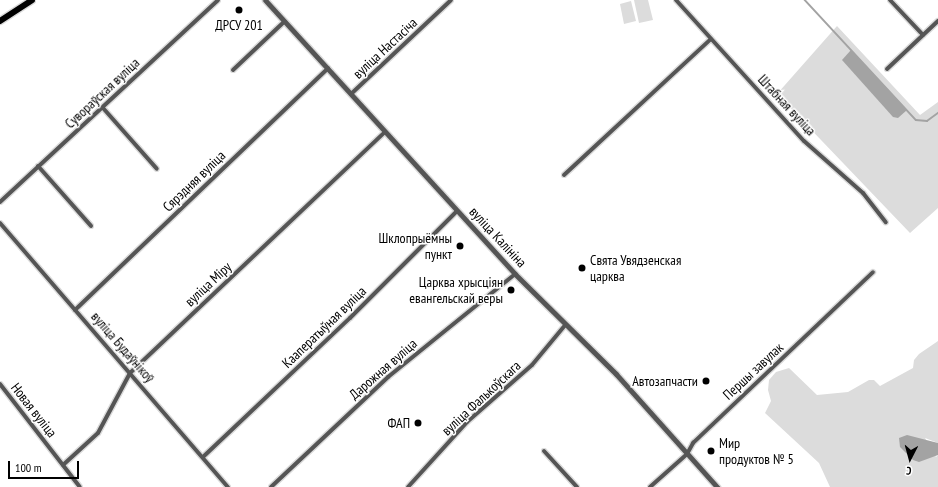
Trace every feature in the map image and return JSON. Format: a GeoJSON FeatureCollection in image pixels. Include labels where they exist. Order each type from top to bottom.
{"type":"FeatureCollection","features":[{"type":"Feature","properties":{"kind":"main road"},"geometry":{"type":"LineString","coordinates":[[0,22],[32,0]]}},
{"type":"Feature","properties":{"kind":"street","name":"Сувораўская вуліца"},"geometry":{"type":"LineString","coordinates":[[0,202],[218,0]]}},
{"type":"Feature","properties":{"kind":"street","name":"вуліца Калініна"},"geometry":{"type":"LineString","coordinates":[[265,0],[515,274],[616,374],[717,487]]}},
{"type":"Feature","properties":{"kind":"street","name":"вуліца Настасіча"},"geometry":{"type":"LineString","coordinates":[[351,94],[451,0]]}},
{"type":"Feature","properties":{"kind":"street","name":"Штабная вуліца"},"geometry":{"type":"LineString","coordinates":[[676,0],[710,39],[804,140],[863,193],[886,222]]}},
{"type":"Feature","properties":{"kind":"street"},"geometry":{"type":"LineString","coordinates":[[890,0],[923,35]]}},
{"type":"Feature","properties":{"kind":"street"},"geometry":{"type":"LineString","coordinates":[[233,70],[285,21]]}},
{"type":"Feature","properties":{"kind":"street"},"geometry":{"type":"LineString","coordinates":[[887,69],[938,21]]}},
{"type":"Feature","properties":{"kind":"street"},"geometry":{"type":"LineString","coordinates":[[564,175],[710,39]]}},
{"type":"Feature","properties":{"kind":"street","name":"Сярэдняя вуліца"},"geometry":{"type":"LineString","coordinates":[[75,310],[328,68]]}},
{"type":"Feature","properties":{"kind":"street"},"geometry":{"type":"LineString","coordinates":[[103,108],[157,169]]}},
{"type":"Feature","properties":{"kind":"street","name":"вуліца Міру"},"geometry":{"type":"LineString","coordinates":[[63,465],[98,433],[130,373],[385,132]]}},
{"type":"Feature","properties":{"kind":"street"},"geometry":{"type":"LineString","coordinates":[[38,166],[91,226]]}},
{"type":"Feature","properties":{"kind":"street","name":"Кааператыўная вуліца"},"geometry":{"type":"LineString","coordinates":[[204,456],[350,318],[457,211]]}},
{"type":"Feature","properties":{"kind":"street","name":"вуліца Будаўнікоў"},"geometry":{"type":"LineString","coordinates":[[0,223],[204,456],[228,487]]}},
{"type":"Feature","properties":{"kind":"street","name":"Першы завулак"},"geometry":{"type":"LineString","coordinates":[[650,487],[687,454],[693,443],[873,272]]}},
{"type":"Feature","properties":{"kind":"street","name":"Дарожная вуліца"},"geometry":{"type":"LineString","coordinates":[[271,487],[388,377],[515,274]]}},
{"type":"Feature","properties":{"kind":"street","name":"вуліца Фалькоўскага"},"geometry":{"type":"LineString","coordinates":[[408,487],[467,422],[532,366],[566,324]]}},
{"type":"Feature","properties":{"kind":"street","name":"Новая вуліца"},"geometry":{"type":"LineString","coordinates":[[0,384],[80,487]]}},
{"type":"Feature","properties":{"kind":"street"},"geometry":{"type":"LineString","coordinates":[[544,451],[577,487]]}},
{"type":"Feature","properties":{"kind":"shaded area"},"geometry":{"type":"Polygon","coordinates":[[[634,0],[648,0],[653,20],[639,23],[634,0]]]}},
{"type":"Feature","properties":{"kind":"shaded area"},"geometry":{"type":"Polygon","coordinates":[[[631,1],[636,21],[624,24],[620,4],[631,1]]]}},
{"type":"Feature","properties":{"kind":"shaded area"},"geometry":{"type":"Polygon","coordinates":[[[837,26],[920,115],[938,102],[938,208],[910,233],[777,94],[837,26]]]}},
{"type":"Feature","properties":{"kind":"shaded area"},"geometry":{"type":"Polygon","coordinates":[[[851,50],[907,110],[898,118],[893,117],[842,60],[851,50]]]}},
{"type":"Feature","properties":{"kind":"shaded area"},"geometry":{"type":"Polygon","coordinates":[[[938,341],[938,443],[925,438],[936,457],[938,455],[938,487],[830,487],[819,463],[765,413],[771,401],[768,390],[769,380],[776,372],[789,368],[817,395],[848,392],[869,380],[874,380],[880,386],[913,368],[914,360],[919,354],[938,341]]]}},
{"type":"Feature","properties":{"kind":"shaded area"},"geometry":{"type":"Polygon","coordinates":[[[907,435],[938,443],[938,455],[919,462],[913,460],[900,447],[899,438],[907,435]]]}},
{"type":"Feature","properties":{"kind":"waterway"},"geometry":{"type":"LineString","coordinates":[[805,0],[916,120],[927,121],[938,113]]}},
{"type":"Feature","properties":{"kind":"place","name":"ДРСУ 201"},"geometry":{"type":"Point","coordinates":[239,10]}},
{"type":"Feature","properties":{"kind":"place","name":"Шклопрыёмны пункт"},"geometry":{"type":"Point","coordinates":[460,246]}},
{"type":"Feature","properties":{"kind":"place","name":"Свята Увядзенская царква"},"geometry":{"type":"Point","coordinates":[582,268]}},
{"type":"Feature","properties":{"kind":"place","name":"Царква хрысціян евангельскай веры"},"geometry":{"type":"Point","coordinates":[511,290]}},
{"type":"Feature","properties":{"kind":"place","name":"Автозапчасти"},"geometry":{"type":"Point","coordinates":[706,381]}},
{"type":"Feature","properties":{"kind":"place","name":"ФАП"},"geometry":{"type":"Point","coordinates":[418,423]}},
{"type":"Feature","properties":{"kind":"place","name":"Мир продуктов № 5"},"geometry":{"type":"Point","coordinates":[711,451]}}]}
